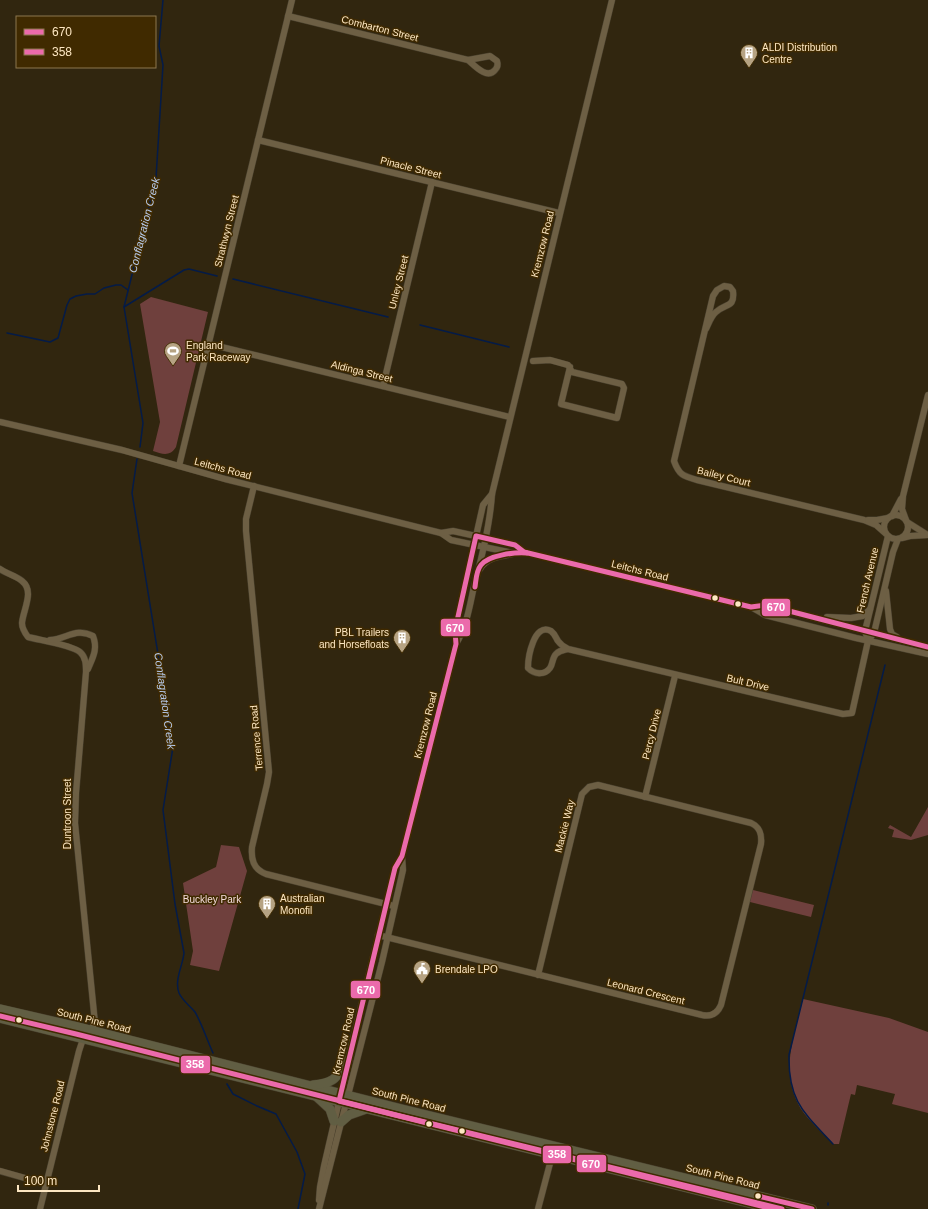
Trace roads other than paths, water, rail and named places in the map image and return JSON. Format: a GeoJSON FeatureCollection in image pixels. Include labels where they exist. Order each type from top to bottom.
{"type":"FeatureCollection","features":[{"type":"Feature","properties":{"kind":"highway","name":"South Pine Road"},"geometry":{"type":"LineString","coordinates":[[0,1009],[90,1030],[310,1086],[343,1098],[367,1109],[553,1150],[773,1209]]}},
{"type":"Feature","properties":{"kind":"highway","name":"South Pine Road"},"geometry":{"type":"LineString","coordinates":[[0,1018],[317,1096],[343,1098],[792,1207],[812,1209]]}},
{"type":"Feature","properties":{"kind":"highway"},"geometry":{"type":"LineString","coordinates":[[310,1086],[322,1084],[336,1078],[348,1060]]}},
{"type":"Feature","properties":{"kind":"highway"},"geometry":{"type":"LineString","coordinates":[[317,1096],[330,1109],[337,1122],[349,1115],[367,1109]]}},
{"type":"Feature","properties":{"kind":"street","name":"Strathwyn Street"},"geometry":{"type":"LineString","coordinates":[[179,466],[292,0]]}},
{"type":"Feature","properties":{"kind":"street","name":"Kremzow Road"},"geometry":{"type":"LineString","coordinates":[[318,1209],[343,1098],[382,962],[386,937],[402,870],[402,856],[456,644],[463,632],[479,570],[491,508],[492,494],[559,213],[612,0]]}},
{"type":"Feature","properties":{"kind":"street","name":"Combarton Street"},"geometry":{"type":"LineString","coordinates":[[288,16],[468,60]]}},
{"type":"Feature","properties":{"kind":"street","name":"Pinacle Street"},"geometry":{"type":"LineString","coordinates":[[258,140],[559,213]]}},
{"type":"Feature","properties":{"kind":"street","name":"Unley Street"},"geometry":{"type":"LineString","coordinates":[[383,386],[432,182]]}},
{"type":"Feature","properties":{"kind":"street","name":"Bailey Court"},"geometry":{"type":"LineString","coordinates":[[706,328],[711,317],[717,311],[731,304],[734,299],[734,291],[730,287],[724,286],[717,290],[713,296],[674,461],[677,470],[686,477],[697,480],[864,520],[876,525],[886,535]]}},
{"type":"Feature","properties":{"kind":"street","name":"Aldinga Street"},"geometry":{"type":"LineString","coordinates":[[209,344],[510,417]]}},
{"type":"Feature","properties":{"kind":"street"},"geometry":{"type":"LineString","coordinates":[[533,361],[550,360],[568,364],[570,367],[572,372],[622,384],[624,388],[617,418],[560,404],[570,367]]}},
{"type":"Feature","properties":{"kind":"street"},"geometry":{"type":"LineString","coordinates":[[900,538],[907,532],[906,521],[902,509],[903,496],[928,395]]}},
{"type":"Feature","properties":{"kind":"street","name":"Leitchs Road"},"geometry":{"type":"LineString","coordinates":[[0,422],[122,450],[254,486],[441,533],[451,540],[514,553],[524,552],[751,607],[765,615],[868,641],[928,654]]}},
{"type":"Feature","properties":{"kind":"street","name":"Terrence Road"},"geometry":{"type":"LineString","coordinates":[[254,486],[246,519],[246,531],[269,772],[252,847],[252,859],[257,869],[266,874],[394,906]]}},
{"type":"Feature","properties":{"kind":"street","name":"Kremzow Road"},"geometry":{"type":"LineString","coordinates":[[456,644],[455,630],[483,505],[492,494]]}},
{"type":"Feature","properties":{"kind":"street"},"geometry":{"type":"LineString","coordinates":[[903,496],[890,517],[886,520],[884,527],[886,535],[891,538],[928,535]]}},
{"type":"Feature","properties":{"kind":"street"},"geometry":{"type":"LineString","coordinates":[[890,517],[900,516],[928,535]]}},
{"type":"Feature","properties":{"kind":"street","name":"Bailey Court"},"geometry":{"type":"LineString","coordinates":[[864,520],[877,520],[890,517]]}},
{"type":"Feature","properties":{"kind":"street","name":"Leitchs Road"},"geometry":{"type":"LineString","coordinates":[[441,533],[453,531],[485,538],[515,546],[524,552]]}},
{"type":"Feature","properties":{"kind":"street","name":"French Avenue"},"geometry":{"type":"LineString","coordinates":[[868,641],[865,630],[886,535]]}},
{"type":"Feature","properties":{"kind":"street","name":"French Avenue"},"geometry":{"type":"LineString","coordinates":[[868,641],[874,633],[893,552],[900,538]]}},
{"type":"Feature","properties":{"kind":"street"},"geometry":{"type":"LineString","coordinates":[[479,570],[482,564],[492,559],[514,553]]}},
{"type":"Feature","properties":{"kind":"street","name":"Duntroon Street"},"geometry":{"type":"LineString","coordinates":[[0,569],[4,573],[22,581],[27,586],[28,592],[22,623],[23,630],[28,637],[72,648],[80,652],[86,660],[75,823],[95,1022],[90,1030]]}},
{"type":"Feature","properties":{"kind":"street"},"geometry":{"type":"LineString","coordinates":[[885,586],[890,629],[892,634],[899,639]]}},
{"type":"Feature","properties":{"kind":"street","name":"Leitchs Road"},"geometry":{"type":"LineString","coordinates":[[751,607],[766,605],[928,647]]}},
{"type":"Feature","properties":{"kind":"street"},"geometry":{"type":"LineString","coordinates":[[799,614],[835,618],[851,618],[863,616],[870,609]]}},
{"type":"Feature","properties":{"kind":"street"},"geometry":{"type":"LineString","coordinates":[[543,630],[550,631],[555,634],[562,645],[568,649],[561,650],[556,654],[551,667],[546,672],[539,674],[528,668],[528,661],[535,637],[543,630]]}},
{"type":"Feature","properties":{"kind":"street"},"geometry":{"type":"LineString","coordinates":[[44,641],[56,640],[77,632],[86,633],[93,636],[96,643],[96,652],[86,672]]}},
{"type":"Feature","properties":{"kind":"street"},"geometry":{"type":"LineString","coordinates":[[72,648],[70,638],[77,632]]}},
{"type":"Feature","properties":{"kind":"street","name":"Bult Drive"},"geometry":{"type":"LineString","coordinates":[[568,649],[675,676],[843,714],[852,713],[868,641]]}},
{"type":"Feature","properties":{"kind":"street","name":"Percy Drive"},"geometry":{"type":"LineString","coordinates":[[645,797],[675,676]]}},
{"type":"Feature","properties":{"kind":"street","name":"Mackie Way"},"geometry":{"type":"LineString","coordinates":[[538,975],[584,791],[589,787],[596,785],[751,823],[759,829]]}},
{"type":"Feature","properties":{"kind":"street","name":"Leonard Crescent"},"geometry":{"type":"LineString","coordinates":[[378,935],[709,1016],[720,1007],[723,997],[761,844],[759,829]]}},
{"type":"Feature","properties":{"kind":"street","name":"Kremzow Road"},"geometry":{"type":"LineString","coordinates":[[343,1098],[348,1060],[394,868],[402,856]]}},
{"type":"Feature","properties":{"kind":"street","name":"Johnstone Road"},"geometry":{"type":"LineString","coordinates":[[40,1209],[79,1051],[90,1030]]}},
{"type":"Feature","properties":{"kind":"street"},"geometry":{"type":"LineString","coordinates":[[538,1209],[553,1150]]}},
{"type":"Feature","properties":{"kind":"street"},"geometry":{"type":"LineString","coordinates":[[0,1171],[46,1184]]}},
{"type":"Feature","properties":{"kind":"waterway","name":"Conflagration Creek"},"geometry":{"type":"LineString","coordinates":[[140,447],[143,423],[124,307],[156,178],[163,65],[159,46],[163,0]]}},
{"type":"Feature","properties":{"kind":"waterway"},"geometry":{"type":"LineString","coordinates":[[124,307],[184,270],[189,269],[217,276]]}},
{"type":"Feature","properties":{"kind":"waterway"},"geometry":{"type":"LineString","coordinates":[[233,279],[388,317]]}},
{"type":"Feature","properties":{"kind":"waterway"},"geometry":{"type":"LineString","coordinates":[[7,333],[50,342],[58,338],[70,299],[76,296],[95,294],[104,288],[116,285],[121,285],[128,290]]}},
{"type":"Feature","properties":{"kind":"waterway"},"geometry":{"type":"LineString","coordinates":[[420,325],[509,347]]}},
{"type":"Feature","properties":{"kind":"waterway","name":"Conflagration Creek"},"geometry":{"type":"LineString","coordinates":[[137,459],[132,493],[173,747],[163,810],[175,904],[184,953],[178,978],[178,988],[182,998],[198,1017],[213,1053]]}},
{"type":"Feature","properties":{"kind":"waterway"},"geometry":{"type":"LineString","coordinates":[[833,1144],[806,1114],[795,1095],[791,1084],[789,1071],[789,1055],[885,665]]}},
{"type":"Feature","properties":{"kind":"waterway","name":"Conflagration Creek"},"geometry":{"type":"LineString","coordinates":[[227,1084],[233,1094],[276,1114],[297,1152],[305,1174],[298,1209]]}},
{"type":"Feature","properties":{"kind":"place","name":"ALDI Distribution Centre"},"geometry":{"type":"Point","coordinates":[749,68]}},
{"type":"Feature","properties":{"kind":"place","name":"England Park Raceway"},"geometry":{"type":"Point","coordinates":[173,366]}},
{"type":"Feature","properties":{"kind":"place","name":"PBL Trailers and Horsefloats"},"geometry":{"type":"Point","coordinates":[402,653]}},
{"type":"Feature","properties":{"kind":"place","name":"Australian Monofil"},"geometry":{"type":"Point","coordinates":[267,919]}},
{"type":"Feature","properties":{"kind":"place","name":"Brendale LPO"},"geometry":{"type":"Point","coordinates":[422,984]}},
{"type":"Feature","properties":{"kind":"park label","name":"Buckley Park"},"geometry":{"type":"Point","coordinates":[212,899]}}]}
